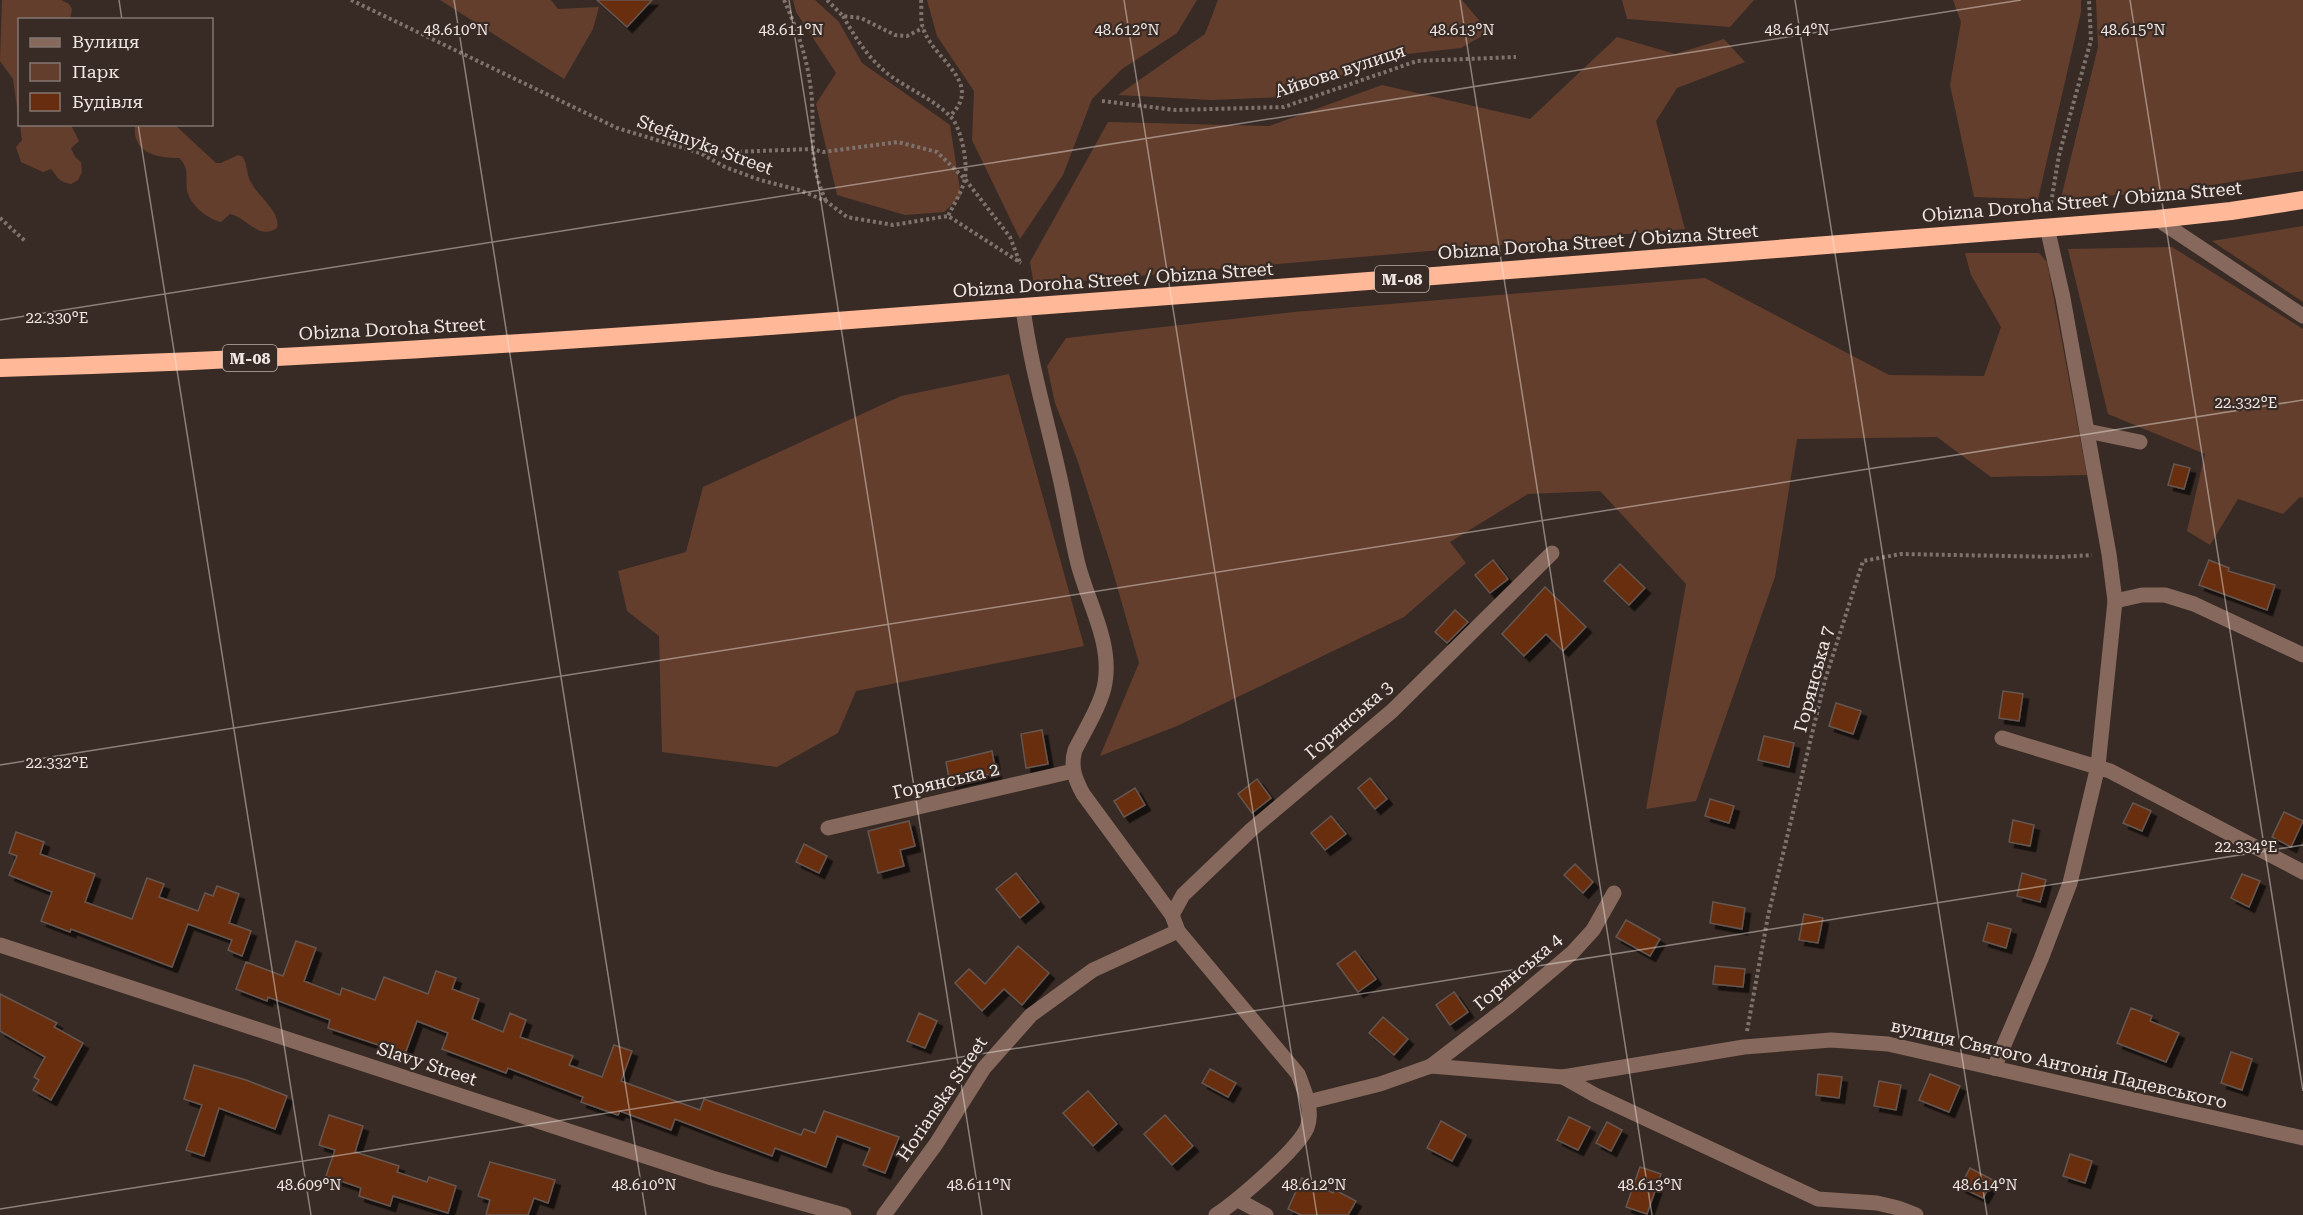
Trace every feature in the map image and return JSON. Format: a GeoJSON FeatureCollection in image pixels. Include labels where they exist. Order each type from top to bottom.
{"type":"FeatureCollection","features":[{"type":"Feature","properties":{"kind":"highway","name":"Obizna Doroha Street / Obizna Street"},"geometry":{"type":"LineString","coordinates":[[499,345],[1023,308],[2157,219],[2303,200]]}},
{"type":"Feature","properties":{"kind":"highway","name":"Obizna Doroha Street"},"geometry":{"type":"LineString","coordinates":[[0,368],[118,365],[499,345]]}},
{"type":"Feature","properties":{"kind":"street"},"geometry":{"type":"LineString","coordinates":[[2157,219],[2303,316]]}},
{"type":"Feature","properties":{"kind":"street"},"geometry":{"type":"LineString","coordinates":[[1994,1068],[2067,893],[2098,766],[2115,601],[2109,554],[2063,298],[2047,227]]}},
{"type":"Feature","properties":{"kind":"street"},"geometry":{"type":"LineString","coordinates":[[1023,308],[1029,354],[1057,465],[1078,565],[1102,638],[1105,660],[1105,682],[1102,696],[1075,750],[1072,760],[1073,771],[1083,794],[1172,915],[1178,931],[1298,1074],[1308,1102],[1307,1128],[1291,1149],[1238,1200],[1216,1215]]}},
{"type":"Feature","properties":{"kind":"street"},"geometry":{"type":"LineString","coordinates":[[2087,431],[2140,442]]}},
{"type":"Feature","properties":{"kind":"street","name":"Горянська 3"},"geometry":{"type":"LineString","coordinates":[[1172,915],[1183,896],[1251,830],[1392,711],[1552,553]]}},
{"type":"Feature","properties":{"kind":"street"},"geometry":{"type":"LineString","coordinates":[[2115,601],[2142,595],[2165,595],[2194,604],[2303,655]]}},
{"type":"Feature","properties":{"kind":"street"},"geometry":{"type":"LineString","coordinates":[[2002,738],[2098,766],[2303,872]]}},
{"type":"Feature","properties":{"kind":"street","name":"Горянська 2"},"geometry":{"type":"LineString","coordinates":[[828,828],[1073,771]]}},
{"type":"Feature","properties":{"kind":"street","name":"Горянська 4"},"geometry":{"type":"LineString","coordinates":[[1431,1066],[1509,1006],[1572,953],[1593,930],[1614,893]]}},
{"type":"Feature","properties":{"kind":"street","name":"Horianska Street"},"geometry":{"type":"LineString","coordinates":[[884,1215],[936,1144],[984,1068],[1031,1015],[1093,970],[1178,931]]}},
{"type":"Feature","properties":{"kind":"street","name":"Slavy Street"},"geometry":{"type":"LineString","coordinates":[[0,945],[701,1174],[844,1215]]}},
{"type":"Feature","properties":{"kind":"street","name":"вулиця Святого Антонія Падевського"},"geometry":{"type":"LineString","coordinates":[[1308,1102],[1380,1084],[1431,1066],[1563,1077],[1744,1047],[1831,1040],[1888,1044],[2303,1138]]}},
{"type":"Feature","properties":{"kind":"street"},"geometry":{"type":"LineString","coordinates":[[1563,1077],[1595,1095],[1818,1199],[1877,1203],[1916,1215]]}},
{"type":"Feature","properties":{"kind":"street"},"geometry":{"type":"LineString","coordinates":[[1238,1200],[1266,1215]]}},
{"type":"Feature","properties":{"kind":"path","name":"Stefanyka Street"},"geometry":{"type":"LineString","coordinates":[[351,0],[617,128],[700,153],[760,180],[799,190],[826,201],[847,218],[893,225],[948,216]]}},
{"type":"Feature","properties":{"kind":"path"},"geometry":{"type":"LineString","coordinates":[[784,0],[802,44],[811,85],[812,149],[817,182],[826,201]]}},
{"type":"Feature","properties":{"kind":"path"},"geometry":{"type":"LineString","coordinates":[[700,153],[812,149],[823,152],[898,142],[937,152],[965,179],[1010,237],[1021,263],[948,216],[965,179],[965,163],[958,128],[950,116],[927,98],[890,76],[860,46],[843,16],[827,0]]}},
{"type":"Feature","properties":{"kind":"path"},"geometry":{"type":"LineString","coordinates":[[921,0],[923,28],[936,50],[960,79],[963,90],[961,103],[950,116]]}},
{"type":"Feature","properties":{"kind":"path"},"geometry":{"type":"LineString","coordinates":[[2047,227],[2059,155],[2091,40],[2089,0]]}},
{"type":"Feature","properties":{"kind":"path"},"geometry":{"type":"LineString","coordinates":[[843,16],[861,18],[895,35],[907,36],[923,28]]}},
{"type":"Feature","properties":{"kind":"path","name":"Айвова вулиця"},"geometry":{"type":"LineString","coordinates":[[1102,101],[1175,110],[1284,107],[1417,61],[1516,57]]}},
{"type":"Feature","properties":{"kind":"path"},"geometry":{"type":"LineString","coordinates":[[0,218],[25,241]]}},
{"type":"Feature","properties":{"kind":"path","name":"Горянська 7"},"geometry":{"type":"LineString","coordinates":[[1744,1047],[1768,916],[1825,680],[1863,561],[1902,554],[2060,556],[2109,554]]}},
{"type":"Feature","properties":{"kind":"green space"},"geometry":{"type":"Polygon","coordinates":[[[2,0],[61,0],[69,4],[72,9],[70,18],[18,18],[18,114],[13,79],[0,61],[2,0]]]}},
{"type":"Feature","properties":{"kind":"green space"},"geometry":{"type":"Polygon","coordinates":[[[440,0],[551,0],[558,9],[599,7],[593,29],[564,79],[440,0]]]}},
{"type":"Feature","properties":{"kind":"green space"},"geometry":{"type":"Polygon","coordinates":[[[793,0],[815,0],[839,22],[862,63],[950,125],[961,196],[944,212],[905,215],[837,195],[816,104],[836,73],[796,12],[793,0]]]}},
{"type":"Feature","properties":{"kind":"green space"},"geometry":{"type":"Polygon","coordinates":[[[927,0],[1197,0],[1177,33],[1122,69],[1092,99],[1063,175],[1020,239],[972,140],[974,91],[937,36],[927,0]]]}},
{"type":"Feature","properties":{"kind":"green space"},"geometry":{"type":"Polygon","coordinates":[[[1218,0],[1462,0],[1489,32],[1461,48],[1398,55],[1284,97],[1212,100],[1118,95],[1205,34],[1218,0]]]}},
{"type":"Feature","properties":{"kind":"green space"},"geometry":{"type":"Polygon","coordinates":[[[1622,0],[1754,0],[1730,27],[1627,19],[1622,0]]]}},
{"type":"Feature","properties":{"kind":"green space"},"geometry":{"type":"Polygon","coordinates":[[[1953,0],[2081,0],[2081,12],[2038,199],[1974,197],[1950,85],[1961,22],[1953,0]]]}},
{"type":"Feature","properties":{"kind":"green space"},"geometry":{"type":"Polygon","coordinates":[[[2096,0],[2303,0],[2303,171],[2160,193],[2061,198],[2098,47],[2096,0]]]}},
{"type":"Feature","properties":{"kind":"green space"},"geometry":{"type":"Polygon","coordinates":[[[1617,37],[1675,54],[1724,39],[1745,62],[1677,88],[1656,121],[1685,229],[1034,285],[1030,262],[1108,122],[1269,126],[1382,85],[1530,119],[1617,37]]]}},
{"type":"Feature","properties":{"kind":"green space"},"geometry":{"type":"Polygon","coordinates":[[[20,126],[72,126],[79,141],[71,148],[75,157],[81,162],[82,172],[78,180],[71,184],[66,183],[59,179],[51,169],[43,172],[21,162],[16,147],[22,140],[20,126]]]}},
{"type":"Feature","properties":{"kind":"green space"},"geometry":{"type":"Polygon","coordinates":[[[135,126],[176,126],[216,163],[238,155],[243,157],[250,181],[276,216],[277,228],[264,232],[230,214],[221,222],[205,215],[195,206],[189,196],[186,169],[179,158],[162,157],[148,152],[142,148],[135,134],[135,126]]]}},
{"type":"Feature","properties":{"kind":"green space"},"geometry":{"type":"Polygon","coordinates":[[[2303,226],[2303,302],[2212,241],[2303,226]]]}},
{"type":"Feature","properties":{"kind":"green space"},"geometry":{"type":"Polygon","coordinates":[[[2172,247],[2303,329],[2303,498],[2300,497],[2283,514],[2238,499],[2210,545],[2187,531],[2205,454],[2108,414],[2068,249],[2172,247]]]}},
{"type":"Feature","properties":{"kind":"green space"},"geometry":{"type":"Polygon","coordinates":[[[1965,253],[2039,253],[2047,262],[2087,475],[1991,477],[1937,437],[1797,439],[1775,577],[1696,801],[1646,809],[1686,584],[1600,491],[1528,494],[1450,542],[1466,563],[1404,617],[1177,726],[1100,756],[1139,663],[1077,459],[1055,403],[1047,366],[1066,338],[1294,312],[1705,278],[1889,375],[1984,376],[2001,327],[1971,275],[1965,253]]]}},
{"type":"Feature","properties":{"kind":"green space"},"geometry":{"type":"Polygon","coordinates":[[[1009,374],[1084,646],[856,691],[838,733],[777,767],[662,752],[659,636],[627,611],[618,571],[686,552],[703,487],[901,396],[1009,374]]]}},
{"type":"Feature","properties":{"kind":"building"},"geometry":{"type":"Polygon","coordinates":[[[597,0],[652,0],[627,27],[597,0]]]}},
{"type":"Feature","properties":{"kind":"building"},"geometry":{"type":"Polygon","coordinates":[[[2174,464],[2190,468],[2184,489],[2168,485],[2174,464]]]}},
{"type":"Feature","properties":{"kind":"building"},"geometry":{"type":"Polygon","coordinates":[[[1493,560],[1508,579],[1490,593],[1475,575],[1493,560]]]}},
{"type":"Feature","properties":{"kind":"building"},"geometry":{"type":"Polygon","coordinates":[[[2209,560],[2229,568],[2228,571],[2275,585],[2267,610],[2199,585],[2209,560]]]}},
{"type":"Feature","properties":{"kind":"building"},"geometry":{"type":"Polygon","coordinates":[[[1620,564],[1645,588],[1629,605],[1604,581],[1620,564]]]}},
{"type":"Feature","properties":{"kind":"building"},"geometry":{"type":"Polygon","coordinates":[[[1545,587],[1586,627],[1563,651],[1546,634],[1524,656],[1502,634],[1545,587]]]}},
{"type":"Feature","properties":{"kind":"building"},"geometry":{"type":"Polygon","coordinates":[[[1455,610],[1468,622],[1447,643],[1435,632],[1455,610]]]}},
{"type":"Feature","properties":{"kind":"building"},"geometry":{"type":"Polygon","coordinates":[[[2003,691],[2023,694],[2019,721],[1999,718],[2003,691]]]}},
{"type":"Feature","properties":{"kind":"building"},"geometry":{"type":"Polygon","coordinates":[[[1836,703],[1861,711],[1853,734],[1829,726],[1836,703]]]}},
{"type":"Feature","properties":{"kind":"building"},"geometry":{"type":"Polygon","coordinates":[[[1042,730],[1048,764],[1026,768],[1021,734],[1042,730]]]}},
{"type":"Feature","properties":{"kind":"building"},"geometry":{"type":"Polygon","coordinates":[[[1764,736],[1794,743],[1789,767],[1758,760],[1764,736]]]}},
{"type":"Feature","properties":{"kind":"building"},"geometry":{"type":"Polygon","coordinates":[[[992,751],[996,773],[950,783],[946,762],[992,751]]]}},
{"type":"Feature","properties":{"kind":"building"},"geometry":{"type":"Polygon","coordinates":[[[1370,778],[1387,799],[1375,809],[1358,788],[1370,778]]]}},
{"type":"Feature","properties":{"kind":"building"},"geometry":{"type":"Polygon","coordinates":[[[1257,779],[1271,798],[1252,813],[1238,794],[1257,779]]]}},
{"type":"Feature","properties":{"kind":"building"},"geometry":{"type":"Polygon","coordinates":[[[1135,788],[1145,805],[1124,817],[1114,801],[1135,788]]]}},
{"type":"Feature","properties":{"kind":"building"},"geometry":{"type":"Polygon","coordinates":[[[1710,799],[1734,806],[1729,823],[1705,816],[1710,799]]]}},
{"type":"Feature","properties":{"kind":"building"},"geometry":{"type":"Polygon","coordinates":[[[2133,803],[2151,811],[2142,831],[2123,823],[2133,803]]]}},
{"type":"Feature","properties":{"kind":"building"},"geometry":{"type":"Polygon","coordinates":[[[2284,812],[2303,821],[2291,847],[2272,837],[2284,812]]]}},
{"type":"Feature","properties":{"kind":"building"},"geometry":{"type":"Polygon","coordinates":[[[1331,816],[1346,834],[1325,850],[1311,833],[1331,816]]]}},
{"type":"Feature","properties":{"kind":"building"},"geometry":{"type":"Polygon","coordinates":[[[2013,820],[2034,825],[2030,846],[2009,842],[2013,820]]]}},
{"type":"Feature","properties":{"kind":"building"},"geometry":{"type":"Polygon","coordinates":[[[909,821],[915,846],[900,850],[904,866],[878,873],[868,831],[909,821]]]}},
{"type":"Feature","properties":{"kind":"building"},"geometry":{"type":"Polygon","coordinates":[[[16,832],[44,842],[40,854],[95,874],[85,902],[132,919],[147,878],[164,884],[159,897],[198,911],[205,893],[213,896],[217,886],[239,894],[229,923],[251,931],[242,956],[228,950],[232,940],[188,924],[172,967],[71,929],[70,932],[41,921],[52,892],[9,875],[17,856],[9,853],[16,832]]]}},
{"type":"Feature","properties":{"kind":"building"},"geometry":{"type":"Polygon","coordinates":[[[804,844],[827,856],[819,873],[796,862],[804,844]]]}},
{"type":"Feature","properties":{"kind":"building"},"geometry":{"type":"Polygon","coordinates":[[[1575,864],[1593,882],[1583,893],[1564,875],[1575,864]]]}},
{"type":"Feature","properties":{"kind":"building"},"geometry":{"type":"Polygon","coordinates":[[[1016,873],[1039,902],[1020,918],[996,889],[1016,873]]]}},
{"type":"Feature","properties":{"kind":"building"},"geometry":{"type":"Polygon","coordinates":[[[2022,873],[2046,880],[2040,902],[2017,896],[2022,873]]]}},
{"type":"Feature","properties":{"kind":"building"},"geometry":{"type":"Polygon","coordinates":[[[2242,874],[2260,881],[2249,907],[2231,898],[2242,874]]]}},
{"type":"Feature","properties":{"kind":"building"},"geometry":{"type":"Polygon","coordinates":[[[1713,902],[1745,908],[1742,929],[1710,923],[1713,902]]]}},
{"type":"Feature","properties":{"kind":"building"},"geometry":{"type":"Polygon","coordinates":[[[1804,914],[1823,918],[1818,943],[1799,940],[1804,914]]]}},
{"type":"Feature","properties":{"kind":"building"},"geometry":{"type":"Polygon","coordinates":[[[1626,920],[1660,939],[1650,956],[1616,937],[1626,920]]]}},
{"type":"Feature","properties":{"kind":"building"},"geometry":{"type":"Polygon","coordinates":[[[1988,923],[2011,929],[2006,948],[1983,941],[1988,923]]]}},
{"type":"Feature","properties":{"kind":"building"},"geometry":{"type":"Polygon","coordinates":[[[296,941],[316,948],[304,981],[340,995],[342,988],[375,1000],[384,977],[428,994],[436,971],[456,978],[452,989],[479,999],[472,1019],[503,1032],[510,1013],[526,1020],[520,1037],[573,1056],[569,1065],[602,1077],[614,1045],[632,1051],[621,1081],[700,1110],[704,1099],[801,1135],[804,1129],[815,1133],[824,1111],[899,1137],[885,1173],[863,1165],[870,1148],[837,1136],[826,1167],[775,1148],[772,1156],[675,1119],[671,1130],[620,1111],[618,1115],[581,1102],[583,1097],[508,1068],[506,1073],[442,1049],[448,1033],[417,1021],[405,1054],[328,1028],[330,1020],[268,997],[267,1001],[236,989],[246,962],[283,976],[296,941]]]}},
{"type":"Feature","properties":{"kind":"building"},"geometry":{"type":"Polygon","coordinates":[[[1018,946],[1049,973],[1022,1005],[1004,989],[982,1011],[955,983],[969,969],[985,984],[1018,946]]]}},
{"type":"Feature","properties":{"kind":"building"},"geometry":{"type":"Polygon","coordinates":[[[1355,951],[1376,979],[1358,992],[1337,964],[1355,951]]]}},
{"type":"Feature","properties":{"kind":"building"},"geometry":{"type":"Polygon","coordinates":[[[1715,966],[1745,969],[1743,987],[1713,984],[1715,966]]]}},
{"type":"Feature","properties":{"kind":"building"},"geometry":{"type":"Polygon","coordinates":[[[1454,992],[1468,1012],[1450,1025],[1436,1005],[1454,992]]]}},
{"type":"Feature","properties":{"kind":"building"},"geometry":{"type":"Polygon","coordinates":[[[0,994],[57,1023],[54,1027],[83,1043],[51,1100],[33,1090],[39,1080],[34,1077],[45,1057],[0,1031],[0,994]]]}},
{"type":"Feature","properties":{"kind":"building"},"geometry":{"type":"Polygon","coordinates":[[[2131,1008],[2152,1016],[2150,1021],[2179,1033],[2166,1062],[2117,1043],[2131,1008]]]}},
{"type":"Feature","properties":{"kind":"building"},"geometry":{"type":"Polygon","coordinates":[[[919,1013],[937,1021],[925,1048],[907,1041],[919,1013]]]}},
{"type":"Feature","properties":{"kind":"building"},"geometry":{"type":"Polygon","coordinates":[[[1383,1017],[1408,1039],[1394,1055],[1369,1033],[1383,1017]]]}},
{"type":"Feature","properties":{"kind":"building"},"geometry":{"type":"Polygon","coordinates":[[[2231,1052],[2252,1059],[2242,1090],[2221,1083],[2231,1052]]]}},
{"type":"Feature","properties":{"kind":"building"},"geometry":{"type":"Polygon","coordinates":[[[194,1065],[246,1080],[287,1096],[275,1129],[219,1108],[204,1156],[186,1150],[202,1105],[184,1099],[194,1065]]]}},
{"type":"Feature","properties":{"kind":"building"},"geometry":{"type":"Polygon","coordinates":[[[1210,1069],[1236,1083],[1228,1097],[1202,1083],[1210,1069]]]}},
{"type":"Feature","properties":{"kind":"building"},"geometry":{"type":"Polygon","coordinates":[[[1818,1074],[1842,1077],[1839,1098],[1816,1095],[1818,1074]]]}},
{"type":"Feature","properties":{"kind":"building"},"geometry":{"type":"Polygon","coordinates":[[[1930,1074],[1960,1086],[1949,1112],[1919,1100],[1930,1074]]]}},
{"type":"Feature","properties":{"kind":"building"},"geometry":{"type":"Polygon","coordinates":[[[1879,1081],[1901,1085],[1896,1110],[1874,1106],[1879,1081]]]}},
{"type":"Feature","properties":{"kind":"building"},"geometry":{"type":"Polygon","coordinates":[[[1088,1091],[1117,1124],[1093,1146],[1063,1113],[1088,1091]]]}},
{"type":"Feature","properties":{"kind":"building"},"geometry":{"type":"Polygon","coordinates":[[[329,1115],[363,1126],[355,1152],[399,1166],[397,1172],[427,1182],[429,1177],[456,1186],[448,1213],[393,1196],[390,1206],[359,1196],[361,1188],[326,1176],[335,1150],[319,1145],[329,1115]]]}},
{"type":"Feature","properties":{"kind":"building"},"geometry":{"type":"Polygon","coordinates":[[[1165,1115],[1193,1146],[1172,1165],[1144,1134],[1165,1115]]]}},
{"type":"Feature","properties":{"kind":"building"},"geometry":{"type":"Polygon","coordinates":[[[1569,1117],[1590,1127],[1578,1150],[1557,1140],[1569,1117]]]}},
{"type":"Feature","properties":{"kind":"building"},"geometry":{"type":"Polygon","coordinates":[[[1441,1121],[1466,1135],[1452,1161],[1427,1148],[1441,1121]]]}},
{"type":"Feature","properties":{"kind":"building"},"geometry":{"type":"Polygon","coordinates":[[[1607,1122],[1622,1130],[1611,1151],[1596,1143],[1607,1122]]]}},
{"type":"Feature","properties":{"kind":"building"},"geometry":{"type":"Polygon","coordinates":[[[2070,1154],[2092,1161],[2085,1183],[2063,1176],[2070,1154]]]}},
{"type":"Feature","properties":{"kind":"building"},"geometry":{"type":"Polygon","coordinates":[[[490,1162],[555,1180],[548,1203],[534,1198],[528,1215],[486,1215],[490,1200],[478,1196],[490,1162]]]}},
{"type":"Feature","properties":{"kind":"building"},"geometry":{"type":"Polygon","coordinates":[[[1640,1167],[1661,1174],[1647,1214],[1626,1207],[1640,1167]]]}},
{"type":"Feature","properties":{"kind":"building"},"geometry":{"type":"Polygon","coordinates":[[[1970,1168],[1993,1180],[1983,1198],[1960,1187],[1970,1168]]]}},
{"type":"Feature","properties":{"kind":"building"},"geometry":{"type":"Polygon","coordinates":[[[1302,1178],[1333,1193],[1335,1190],[1356,1201],[1348,1215],[1301,1215],[1288,1209],[1302,1178]]]}}]}
